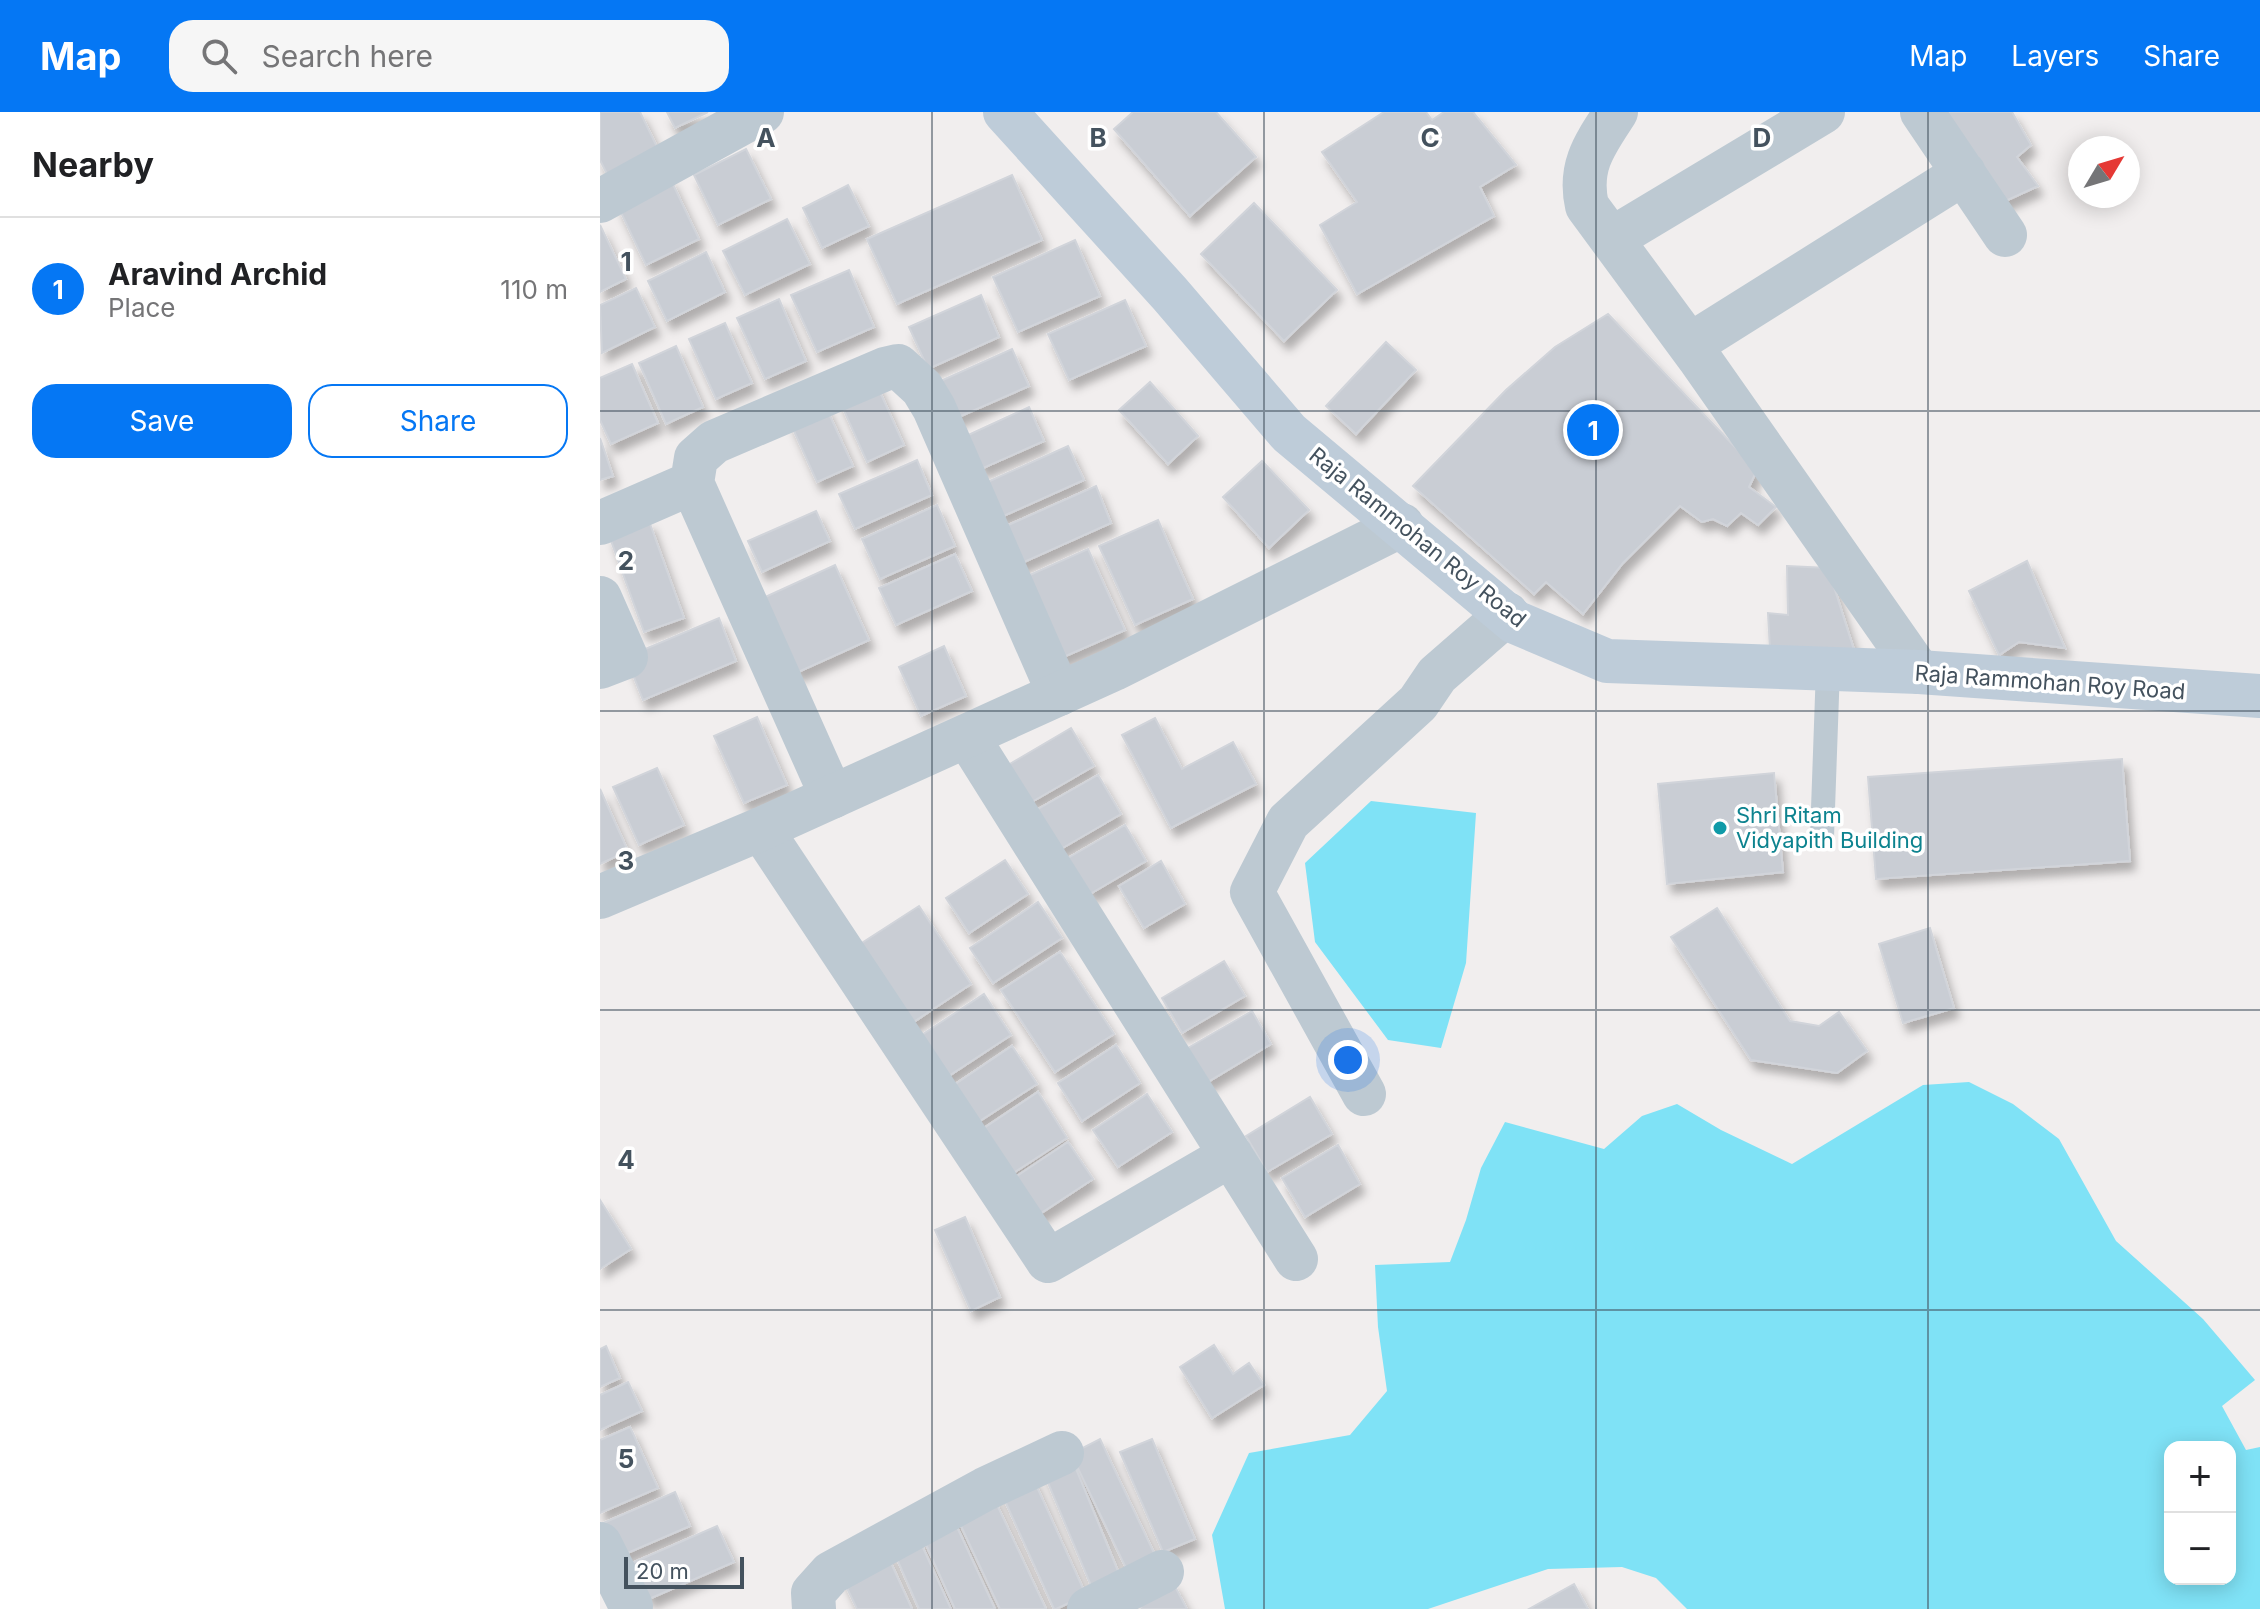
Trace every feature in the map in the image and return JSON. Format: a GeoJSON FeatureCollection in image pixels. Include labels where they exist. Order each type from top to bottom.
{"type":"FeatureCollection","features":[{"type":"Feature","properties":{"kind":"main road","name":"Raja Rammohan Roy Road"},"geometry":{"type":"LineString","coordinates":[[1005,112],[1170,294],[1289,433],[1515,622],[1607,661],[1919,672],[2260,696]]}},
{"type":"Feature","properties":{"kind":"street"},"geometry":{"type":"LineString","coordinates":[[600,201],[762,112]]}},
{"type":"Feature","properties":{"kind":"street"},"geometry":{"type":"LineString","coordinates":[[1616,112],[1590,154],[1582,185],[1587,206],[1690,345],[1919,672]]}},
{"type":"Feature","properties":{"kind":"street"},"geometry":{"type":"LineString","coordinates":[[1613,238],[1823,112]]}},
{"type":"Feature","properties":{"kind":"street"},"geometry":{"type":"LineString","coordinates":[[1922,112],[2005,235]]}},
{"type":"Feature","properties":{"kind":"street"},"geometry":{"type":"LineString","coordinates":[[1690,345],[1964,173]]}},
{"type":"Feature","properties":{"kind":"street"},"geometry":{"type":"LineString","coordinates":[[832,797],[692,483],[696,458],[714,442],[898,366],[922,388],[934,408],[1059,694]]}},
{"type":"Feature","properties":{"kind":"street"},"geometry":{"type":"LineString","coordinates":[[600,523],[692,483]]}},
{"type":"Feature","properties":{"kind":"street"},"geometry":{"type":"LineString","coordinates":[[600,897],[761,829],[1114,669],[1402,525]]}},
{"type":"Feature","properties":{"kind":"street"},"geometry":{"type":"LineString","coordinates":[[600,598],[626,657],[600,667]]}},
{"type":"Feature","properties":{"kind":"street"},"geometry":{"type":"LineString","coordinates":[[1364,1094],[1252,892],[1288,822],[1418,703],[1437,675],[1507,614]]}},
{"type":"Feature","properties":{"kind":"street"},"geometry":{"type":"LineString","coordinates":[[967,736],[1296,1259]]}},
{"type":"Feature","properties":{"kind":"street"},"geometry":{"type":"LineString","coordinates":[[761,829],[1048,1261],[1231,1155]]}},
{"type":"Feature","properties":{"kind":"street"},"geometry":{"type":"LineString","coordinates":[[814,1609],[813,1593],[831,1573],[985,1489],[1062,1453]]}},
{"type":"Feature","properties":{"kind":"street"},"geometry":{"type":"LineString","coordinates":[[600,1544],[631,1606]]}},
{"type":"Feature","properties":{"kind":"street"},"geometry":{"type":"LineString","coordinates":[[1089,1609],[1162,1572]]}},
{"type":"Feature","properties":{"kind":"lane"},"geometry":{"type":"LineString","coordinates":[[1822,837],[1828,668]]}},
{"type":"Feature","properties":{"kind":"water"},"geometry":{"type":"Polygon","coordinates":[[[1371,801],[1476,813],[1466,963],[1441,1048],[1388,1040],[1315,942],[1305,863],[1371,801]]]}},
{"type":"Feature","properties":{"kind":"water"},"geometry":{"type":"Polygon","coordinates":[[[1969,1082],[2013,1104],[2059,1139],[2116,1241],[2203,1319],[2255,1380],[2222,1406],[2246,1450],[2260,1447],[2260,1609],[1687,1609],[1656,1578],[1622,1567],[1548,1569],[1428,1609],[1225,1609],[1212,1535],[1249,1453],[1350,1435],[1387,1391],[1378,1327],[1375,1265],[1450,1262],[1481,1168],[1505,1122],[1604,1149],[1642,1116],[1677,1104],[1721,1130],[1792,1164],[1923,1085],[1969,1082]]]}},
{"type":"Feature","properties":{"kind":"building"},"geometry":{"type":"Polygon","coordinates":[[[600,112],[640,112],[660,153],[609,178],[600,160],[600,112]]]}},
{"type":"Feature","properties":{"kind":"building"},"geometry":{"type":"Polygon","coordinates":[[[667,112],[708,112],[675,128],[667,112]]]}},
{"type":"Feature","properties":{"kind":"building"},"geometry":{"type":"Polygon","coordinates":[[[1133,112],[1216,112],[1256,157],[1190,216],[1114,129],[1133,112]]]}},
{"type":"Feature","properties":{"kind":"building"},"geometry":{"type":"Polygon","coordinates":[[[1384,112],[1426,112],[1432,120],[1444,112],[1473,112],[1516,165],[1480,187],[1494,216],[1357,294],[1320,225],[1357,202],[1322,152],[1384,112]]]}},
{"type":"Feature","properties":{"kind":"building"},"geometry":{"type":"Polygon","coordinates":[[[1946,112],[2012,112],[2031,145],[2017,157],[2038,186],[1999,204],[1946,112]]]}},
{"type":"Feature","properties":{"kind":"building"},"geometry":{"type":"Polygon","coordinates":[[[746,149],[771,199],[718,225],[694,175],[746,149]]]}},
{"type":"Feature","properties":{"kind":"building"},"geometry":{"type":"Polygon","coordinates":[[[1012,175],[1042,240],[897,304],[867,239],[1012,175]]]}},
{"type":"Feature","properties":{"kind":"building"},"geometry":{"type":"Polygon","coordinates":[[[670,178],[699,239],[646,265],[617,204],[670,178]]]}},
{"type":"Feature","properties":{"kind":"building"},"geometry":{"type":"Polygon","coordinates":[[[848,185],[869,226],[822,248],[803,208],[848,185]]]}},
{"type":"Feature","properties":{"kind":"building"},"geometry":{"type":"Polygon","coordinates":[[[1254,203],[1337,290],[1284,341],[1201,254],[1254,203]]]}},
{"type":"Feature","properties":{"kind":"building"},"geometry":{"type":"Polygon","coordinates":[[[787,219],[810,264],[745,295],[723,251],[787,219]]]}},
{"type":"Feature","properties":{"kind":"building"},"geometry":{"type":"Polygon","coordinates":[[[600,225],[626,279],[600,292],[600,225]]]}},
{"type":"Feature","properties":{"kind":"building"},"geometry":{"type":"Polygon","coordinates":[[[1075,240],[1100,296],[1018,332],[993,277],[1075,240]]]}},
{"type":"Feature","properties":{"kind":"building"},"geometry":{"type":"Polygon","coordinates":[[[706,252],[725,292],[667,321],[648,281],[706,252]]]}},
{"type":"Feature","properties":{"kind":"building"},"geometry":{"type":"Polygon","coordinates":[[[849,270],[874,327],[817,352],[791,295],[849,270]]]}},
{"type":"Feature","properties":{"kind":"building"},"geometry":{"type":"Polygon","coordinates":[[[636,288],[655,327],[602,353],[600,305],[636,288]]]}},
{"type":"Feature","properties":{"kind":"building"},"geometry":{"type":"Polygon","coordinates":[[[981,295],[999,337],[928,369],[909,327],[981,295]]]}},
{"type":"Feature","properties":{"kind":"building"},"geometry":{"type":"Polygon","coordinates":[[[779,299],[806,361],[765,379],[737,318],[779,299]]]}},
{"type":"Feature","properties":{"kind":"building"},"geometry":{"type":"Polygon","coordinates":[[[1125,300],[1146,346],[1069,380],[1048,334],[1125,300]]]}},
{"type":"Feature","properties":{"kind":"building"},"geometry":{"type":"Polygon","coordinates":[[[1608,314],[1757,470],[1749,487],[1776,507],[1758,525],[1741,513],[1727,526],[1713,519],[1702,522],[1680,506],[1623,563],[1583,614],[1546,582],[1534,594],[1413,486],[1506,390],[1555,347],[1608,314]]]}},
{"type":"Feature","properties":{"kind":"building"},"geometry":{"type":"Polygon","coordinates":[[[725,323],[752,383],[716,399],[689,339],[725,323]]]}},
{"type":"Feature","properties":{"kind":"building"},"geometry":{"type":"Polygon","coordinates":[[[1386,342],[1416,370],[1356,434],[1326,406],[1386,342]]]}},
{"type":"Feature","properties":{"kind":"building"},"geometry":{"type":"Polygon","coordinates":[[[676,346],[703,407],[666,424],[639,363],[676,346]]]}},
{"type":"Feature","properties":{"kind":"building"},"geometry":{"type":"Polygon","coordinates":[[[1012,349],[1029,386],[952,420],[936,383],[1012,349]]]}},
{"type":"Feature","properties":{"kind":"building"},"geometry":{"type":"Polygon","coordinates":[[[632,364],[658,423],[611,444],[600,420],[600,378],[632,364]]]}},
{"type":"Feature","properties":{"kind":"building"},"geometry":{"type":"Polygon","coordinates":[[[875,381],[904,445],[867,462],[838,397],[875,381]]]}},
{"type":"Feature","properties":{"kind":"building"},"geometry":{"type":"Polygon","coordinates":[[[1150,382],[1198,436],[1168,464],[1119,410],[1150,382]]]}},
{"type":"Feature","properties":{"kind":"building"},"geometry":{"type":"Polygon","coordinates":[[[825,405],[853,466],[817,482],[789,420],[825,405]]]}},
{"type":"Feature","properties":{"kind":"building"},"geometry":{"type":"Polygon","coordinates":[[[1029,407],[1044,441],[981,469],[966,436],[1029,407]]]}},
{"type":"Feature","properties":{"kind":"building"},"geometry":{"type":"Polygon","coordinates":[[[600,438],[613,476],[600,480],[600,438]]]}},
{"type":"Feature","properties":{"kind":"building"},"geometry":{"type":"Polygon","coordinates":[[[1068,446],[1084,480],[999,518],[983,484],[1068,446]]]}},
{"type":"Feature","properties":{"kind":"building"},"geometry":{"type":"Polygon","coordinates":[[[917,460],[932,495],[855,529],[839,494],[917,460]]]}},
{"type":"Feature","properties":{"kind":"building"},"geometry":{"type":"Polygon","coordinates":[[[1262,461],[1309,510],[1269,548],[1223,497],[1262,461]]]}},
{"type":"Feature","properties":{"kind":"building"},"geometry":{"type":"Polygon","coordinates":[[[1096,486],[1111,523],[1013,567],[997,530],[1096,486]]]}},
{"type":"Feature","properties":{"kind":"building"},"geometry":{"type":"Polygon","coordinates":[[[937,505],[955,546],[880,579],[862,539],[937,505]]]}},
{"type":"Feature","properties":{"kind":"building"},"geometry":{"type":"Polygon","coordinates":[[[816,511],[830,541],[762,572],[748,541],[816,511]]]}},
{"type":"Feature","properties":{"kind":"building"},"geometry":{"type":"Polygon","coordinates":[[[1158,520],[1193,599],[1135,625],[1099,546],[1158,520]]]}},
{"type":"Feature","properties":{"kind":"building"},"geometry":{"type":"Polygon","coordinates":[[[649,521],[684,618],[644,632],[609,535],[649,521]]]}},
{"type":"Feature","properties":{"kind":"building"},"geometry":{"type":"Polygon","coordinates":[[[1088,549],[1125,630],[1059,659],[1023,578],[1088,549]]]}},
{"type":"Feature","properties":{"kind":"building"},"geometry":{"type":"Polygon","coordinates":[[[955,554],[972,591],[896,625],[879,588],[955,554]]]}},
{"type":"Feature","properties":{"kind":"building"},"geometry":{"type":"Polygon","coordinates":[[[2027,561],[2065,648],[2019,642],[1999,655],[1969,591],[2027,561]]]}},
{"type":"Feature","properties":{"kind":"building"},"geometry":{"type":"Polygon","coordinates":[[[835,565],[869,640],[796,673],[763,598],[835,565]]]}},
{"type":"Feature","properties":{"kind":"building"},"geometry":{"type":"Polygon","coordinates":[[[1787,566],[1828,568],[1855,653],[1770,649],[1768,613],[1788,615],[1787,566]]]}},
{"type":"Feature","properties":{"kind":"building"},"geometry":{"type":"Polygon","coordinates":[[[719,618],[736,661],[643,700],[626,657],[719,618]]]}},
{"type":"Feature","properties":{"kind":"building"},"geometry":{"type":"Polygon","coordinates":[[[944,646],[966,696],[921,716],[899,667],[944,646]]]}},
{"type":"Feature","properties":{"kind":"building"},"geometry":{"type":"Polygon","coordinates":[[[757,717],[787,785],[744,803],[714,736],[757,717]]]}},
{"type":"Feature","properties":{"kind":"building"},"geometry":{"type":"Polygon","coordinates":[[[1155,718],[1182,769],[1233,742],[1256,784],[1171,828],[1122,735],[1155,718]]]}},
{"type":"Feature","properties":{"kind":"building"},"geometry":{"type":"Polygon","coordinates":[[[1071,728],[1094,766],[1030,803],[1008,765],[1071,728]]]}},
{"type":"Feature","properties":{"kind":"building"},"geometry":{"type":"Polygon","coordinates":[[[2122,759],[2130,861],[1876,879],[1868,777],[2122,759]]]}},
{"type":"Feature","properties":{"kind":"building"},"geometry":{"type":"Polygon","coordinates":[[[657,768],[684,825],[639,845],[613,787],[657,768]]]}},
{"type":"Feature","properties":{"kind":"building","name":"Shri Ritam Vidyapith Building"},"geometry":{"type":"Polygon","coordinates":[[[1774,773],[1783,872],[1667,884],[1658,784],[1774,773]]]}},
{"type":"Feature","properties":{"kind":"building"},"geometry":{"type":"Polygon","coordinates":[[[1098,775],[1121,814],[1054,853],[1031,813],[1098,775]]]}},
{"type":"Feature","properties":{"kind":"building"},"geometry":{"type":"Polygon","coordinates":[[[600,789],[628,851],[600,864],[600,789]]]}},
{"type":"Feature","properties":{"kind":"building"},"geometry":{"type":"Polygon","coordinates":[[[1125,825],[1146,861],[1090,894],[1068,858],[1125,825]]]}},
{"type":"Feature","properties":{"kind":"building"},"geometry":{"type":"Polygon","coordinates":[[[1005,860],[1028,894],[969,933],[946,898],[1005,860]]]}},
{"type":"Feature","properties":{"kind":"building"},"geometry":{"type":"Polygon","coordinates":[[[1161,861],[1185,904],[1144,928],[1119,886],[1161,861]]]}},
{"type":"Feature","properties":{"kind":"building"},"geometry":{"type":"Polygon","coordinates":[[[1038,902],[1062,938],[993,983],[970,948],[1038,902]]]}},
{"type":"Feature","properties":{"kind":"building"},"geometry":{"type":"Polygon","coordinates":[[[919,906],[971,984],[906,1027],[854,948],[919,906]]]}},
{"type":"Feature","properties":{"kind":"building"},"geometry":{"type":"Polygon","coordinates":[[[1717,908],[1790,1021],[1819,1026],[1839,1012],[1867,1051],[1837,1073],[1751,1060],[1671,937],[1717,908]]]}},
{"type":"Feature","properties":{"kind":"building"},"geometry":{"type":"Polygon","coordinates":[[[1930,928],[1954,1008],[1903,1023],[1879,944],[1930,928]]]}},
{"type":"Feature","properties":{"kind":"building"},"geometry":{"type":"Polygon","coordinates":[[[1060,952],[1114,1034],[1055,1072],[1001,990],[1060,952]]]}},
{"type":"Feature","properties":{"kind":"building"},"geometry":{"type":"Polygon","coordinates":[[[1224,961],[1245,996],[1182,1033],[1162,998],[1224,961]]]}},
{"type":"Feature","properties":{"kind":"building"},"geometry":{"type":"Polygon","coordinates":[[[984,994],[1011,1035],[935,1085],[908,1044],[984,994]]]}},
{"type":"Feature","properties":{"kind":"building"},"geometry":{"type":"Polygon","coordinates":[[[1252,1011],[1271,1044],[1206,1083],[1186,1049],[1252,1011]]]}},
{"type":"Feature","properties":{"kind":"building"},"geometry":{"type":"Polygon","coordinates":[[[1116,1045],[1140,1083],[1082,1121],[1058,1083],[1116,1045]]]}},
{"type":"Feature","properties":{"kind":"building"},"geometry":{"type":"Polygon","coordinates":[[[1012,1046],[1037,1084],[975,1124],[951,1087],[1012,1046]]]}},
{"type":"Feature","properties":{"kind":"building"},"geometry":{"type":"Polygon","coordinates":[[[1038,1092],[1067,1138],[1001,1181],[972,1136],[1038,1092]]]}},
{"type":"Feature","properties":{"kind":"building"},"geometry":{"type":"Polygon","coordinates":[[[1147,1094],[1172,1132],[1118,1167],[1093,1130],[1147,1094]]]}},
{"type":"Feature","properties":{"kind":"building"},"geometry":{"type":"Polygon","coordinates":[[[1310,1097],[1332,1134],[1267,1172],[1246,1136],[1310,1097]]]}},
{"type":"Feature","properties":{"kind":"building"},"geometry":{"type":"Polygon","coordinates":[[[1068,1142],[1093,1179],[1029,1221],[1005,1184],[1068,1142]]]}},
{"type":"Feature","properties":{"kind":"building"},"geometry":{"type":"Polygon","coordinates":[[[1338,1145],[1360,1184],[1305,1217],[1282,1178],[1338,1145]]]}},
{"type":"Feature","properties":{"kind":"building"},"geometry":{"type":"Polygon","coordinates":[[[600,1200],[631,1249],[600,1269],[600,1200]]]}},
{"type":"Feature","properties":{"kind":"building"},"geometry":{"type":"Polygon","coordinates":[[[965,1217],[1000,1297],[971,1311],[935,1230],[965,1217]]]}},
{"type":"Feature","properties":{"kind":"building"},"geometry":{"type":"Polygon","coordinates":[[[1214,1345],[1233,1374],[1249,1363],[1264,1385],[1212,1418],[1180,1367],[1214,1345]]]}},
{"type":"Feature","properties":{"kind":"building"},"geometry":{"type":"Polygon","coordinates":[[[606,1346],[620,1378],[600,1387],[600,1349],[606,1346]]]}},
{"type":"Feature","properties":{"kind":"building"},"geometry":{"type":"Polygon","coordinates":[[[628,1382],[642,1411],[600,1430],[600,1395],[628,1382]]]}},
{"type":"Feature","properties":{"kind":"building"},"geometry":{"type":"Polygon","coordinates":[[[630,1427],[658,1488],[600,1513],[600,1440],[630,1427]]]}},
{"type":"Feature","properties":{"kind":"building"},"geometry":{"type":"Polygon","coordinates":[[[1100,1439],[1155,1555],[1126,1568],[1071,1454],[1100,1439]]]}},
{"type":"Feature","properties":{"kind":"building"},"geometry":{"type":"Polygon","coordinates":[[[1152,1439],[1195,1539],[1163,1552],[1120,1452],[1152,1439]]]}},
{"type":"Feature","properties":{"kind":"building"},"geometry":{"type":"Polygon","coordinates":[[[1070,1454],[1120,1576],[1092,1588],[1041,1466],[1070,1454]]]}},
{"type":"Feature","properties":{"kind":"building"},"geometry":{"type":"Polygon","coordinates":[[[1032,1476],[1086,1595],[1056,1609],[1000,1490],[1032,1476]]]}},
{"type":"Feature","properties":{"kind":"building"},"geometry":{"type":"Polygon","coordinates":[[[675,1492],[690,1526],[616,1558],[601,1524],[675,1492]]]}},
{"type":"Feature","properties":{"kind":"building"},"geometry":{"type":"Polygon","coordinates":[[[991,1492],[1046,1609],[1000,1609],[953,1509],[991,1492]]]}},
{"type":"Feature","properties":{"kind":"building"},"geometry":{"type":"Polygon","coordinates":[[[951,1514],[995,1609],[955,1609],[919,1529],[951,1514]]]}},
{"type":"Feature","properties":{"kind":"building"},"geometry":{"type":"Polygon","coordinates":[[[717,1526],[734,1562],[649,1599],[632,1563],[717,1526]]]}},
{"type":"Feature","properties":{"kind":"building"},"geometry":{"type":"Polygon","coordinates":[[[919,1539],[951,1609],[919,1609],[893,1550],[919,1539]]]}},
{"type":"Feature","properties":{"kind":"building"},"geometry":{"type":"Polygon","coordinates":[[[886,1552],[912,1609],[857,1609],[840,1573],[886,1552]]]}},
{"type":"Feature","properties":{"kind":"building"},"geometry":{"type":"Polygon","coordinates":[[[1172,1581],[1187,1609],[1142,1609],[1137,1600],[1172,1581]]]}},
{"type":"Feature","properties":{"kind":"building"},"geometry":{"type":"Polygon","coordinates":[[[1574,1584],[1588,1609],[1529,1609],[1574,1584]]]}},
{"type":"Feature","properties":{"kind":"place","name":"Aravind Archid"},"geometry":{"type":"Point","coordinates":[1593,430]}},
{"type":"Feature","properties":{"kind":"place","name":"Shri Ritam Vidyapith Building"},"geometry":{"type":"Point","coordinates":[1720,828]}}]}
